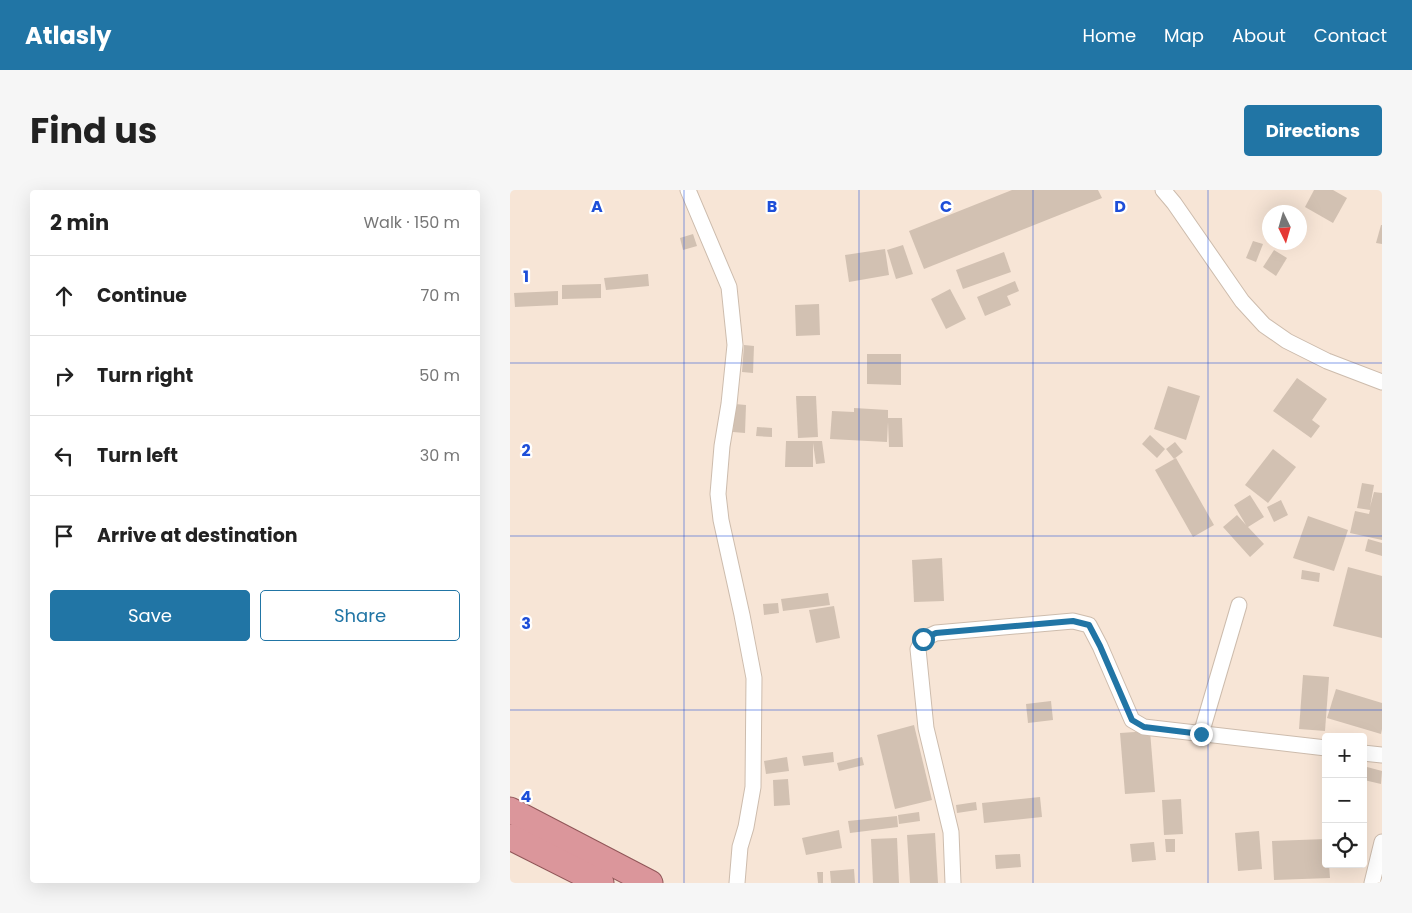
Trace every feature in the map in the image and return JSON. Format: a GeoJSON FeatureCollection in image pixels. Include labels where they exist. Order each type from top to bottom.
{"type":"FeatureCollection","features":[{"type":"Feature","properties":{"kind":"highway"},"geometry":{"type":"LineString","coordinates":[[510,810],[650,883]]}},
{"type":"Feature","properties":{"kind":"highway"},"geometry":{"type":"LineString","coordinates":[[510,837],[601,883]]}},
{"type":"Feature","properties":{"kind":"street"},"geometry":{"type":"LineString","coordinates":[[688,190],[728,287],[735,346],[729,404],[722,446],[718,494],[721,520],[754,678],[752,787],[746,827],[740,847],[737,883]]}},
{"type":"Feature","properties":{"kind":"street"},"geometry":{"type":"LineString","coordinates":[[1163,190],[1174,202],[1242,301],[1264,325],[1287,341],[1328,361],[1382,382]]}},
{"type":"Feature","properties":{"kind":"street"},"geometry":{"type":"LineString","coordinates":[[1201,734],[1240,605]]}},
{"type":"Feature","properties":{"kind":"street"},"geometry":{"type":"LineString","coordinates":[[953,883],[951,832],[926,728],[918,649],[923,639],[936,633],[1073,621],[1089,625],[1132,720],[1144,727],[1322,748]]}},
{"type":"Feature","properties":{"kind":"street"},"geometry":{"type":"LineString","coordinates":[[1367,753],[1382,755]]}},
{"type":"Feature","properties":{"kind":"street"},"geometry":{"type":"LineString","coordinates":[[1372,883],[1382,842]]}},
{"type":"Feature","properties":{"kind":"building"},"geometry":{"type":"Polygon","coordinates":[[[1012,190],[1098,190],[1102,198],[924,269],[909,231],[1012,190]]]}},
{"type":"Feature","properties":{"kind":"building"},"geometry":{"type":"Polygon","coordinates":[[[1314,190],[1333,190],[1347,198],[1333,223],[1307,208],[1306,205],[1314,190]]]}},
{"type":"Feature","properties":{"kind":"building"},"geometry":{"type":"Polygon","coordinates":[[[1382,225],[1382,244],[1376,243],[1382,225]]]}},
{"type":"Feature","properties":{"kind":"building"},"geometry":{"type":"Polygon","coordinates":[[[693,234],[697,246],[683,250],[680,238],[693,234]]]}},
{"type":"Feature","properties":{"kind":"building"},"geometry":{"type":"Polygon","coordinates":[[[1253,241],[1262,244],[1256,262],[1246,258],[1253,241]]]}},
{"type":"Feature","properties":{"kind":"building"},"geometry":{"type":"Polygon","coordinates":[[[903,245],[913,274],[896,279],[887,250],[903,245]]]}},
{"type":"Feature","properties":{"kind":"building"},"geometry":{"type":"Polygon","coordinates":[[[885,249],[889,275],[849,282],[845,255],[885,249]]]}},
{"type":"Feature","properties":{"kind":"building"},"geometry":{"type":"Polygon","coordinates":[[[1274,250],[1287,258],[1276,276],[1263,267],[1274,250]]]}},
{"type":"Feature","properties":{"kind":"building"},"geometry":{"type":"Polygon","coordinates":[[[1004,252],[1011,272],[963,289],[956,270],[1004,252]]]}},
{"type":"Feature","properties":{"kind":"building"},"geometry":{"type":"Polygon","coordinates":[[[648,274],[649,286],[606,290],[604,278],[648,274]]]}},
{"type":"Feature","properties":{"kind":"building"},"geometry":{"type":"Polygon","coordinates":[[[1015,281],[1019,291],[1007,296],[1011,305],[985,316],[977,297],[1015,281]]]}},
{"type":"Feature","properties":{"kind":"building"},"geometry":{"type":"Polygon","coordinates":[[[601,284],[601,298],[562,299],[562,285],[601,284]]]}},
{"type":"Feature","properties":{"kind":"building"},"geometry":{"type":"Polygon","coordinates":[[[950,289],[966,319],[946,329],[931,299],[950,289]]]}},
{"type":"Feature","properties":{"kind":"building"},"geometry":{"type":"Polygon","coordinates":[[[558,291],[558,305],[515,307],[514,293],[558,291]]]}},
{"type":"Feature","properties":{"kind":"building"},"geometry":{"type":"Polygon","coordinates":[[[819,304],[820,335],[796,336],[795,305],[819,304]]]}},
{"type":"Feature","properties":{"kind":"building"},"geometry":{"type":"Polygon","coordinates":[[[744,345],[754,346],[753,373],[742,372],[744,345]]]}},
{"type":"Feature","properties":{"kind":"building"},"geometry":{"type":"Polygon","coordinates":[[[867,354],[901,354],[901,385],[867,384],[867,354]]]}},
{"type":"Feature","properties":{"kind":"building"},"geometry":{"type":"Polygon","coordinates":[[[1297,378],[1327,399],[1312,420],[1320,426],[1311,438],[1273,411],[1297,378]]]}},
{"type":"Feature","properties":{"kind":"building"},"geometry":{"type":"Polygon","coordinates":[[[1168,386],[1200,396],[1186,440],[1154,429],[1168,386]]]}},
{"type":"Feature","properties":{"kind":"building"},"geometry":{"type":"Polygon","coordinates":[[[796,396],[816,396],[818,437],[798,438],[796,396]]]}},
{"type":"Feature","properties":{"kind":"building"},"geometry":{"type":"Polygon","coordinates":[[[735,404],[746,405],[745,433],[733,432],[735,404]]]}},
{"type":"Feature","properties":{"kind":"building"},"geometry":{"type":"Polygon","coordinates":[[[854,408],[888,410],[888,418],[902,418],[903,447],[889,447],[888,422],[887,442],[830,439],[832,411],[854,412],[854,408]]]}},
{"type":"Feature","properties":{"kind":"building"},"geometry":{"type":"Polygon","coordinates":[[[757,427],[772,428],[772,437],[756,436],[757,427]]]}},
{"type":"Feature","properties":{"kind":"building"},"geometry":{"type":"Polygon","coordinates":[[[1150,435],[1165,449],[1157,458],[1142,444],[1150,435]]]}},
{"type":"Feature","properties":{"kind":"building"},"geometry":{"type":"Polygon","coordinates":[[[786,441],[822,441],[825,463],[816,464],[813,443],[813,467],[785,467],[786,441]]]}},
{"type":"Feature","properties":{"kind":"building"},"geometry":{"type":"Polygon","coordinates":[[[1175,442],[1183,452],[1174,459],[1166,449],[1175,442]]]}},
{"type":"Feature","properties":{"kind":"building"},"geometry":{"type":"Polygon","coordinates":[[[1273,449],[1296,467],[1268,503],[1245,485],[1273,449]]]}},
{"type":"Feature","properties":{"kind":"building"},"geometry":{"type":"Polygon","coordinates":[[[1176,458],[1214,525],[1193,537],[1155,470],[1176,458]]]}},
{"type":"Feature","properties":{"kind":"building"},"geometry":{"type":"Polygon","coordinates":[[[1362,483],[1374,485],[1370,507],[1374,492],[1382,493],[1382,540],[1350,533],[1355,511],[1369,514],[1370,510],[1357,508],[1362,483]]]}},
{"type":"Feature","properties":{"kind":"building"},"geometry":{"type":"Polygon","coordinates":[[[1250,495],[1264,517],[1248,527],[1264,544],[1250,557],[1223,527],[1237,515],[1246,525],[1234,505],[1250,495]]]}},
{"type":"Feature","properties":{"kind":"building"},"geometry":{"type":"Polygon","coordinates":[[[1281,500],[1288,515],[1274,522],[1267,507],[1281,500]]]}},
{"type":"Feature","properties":{"kind":"building"},"geometry":{"type":"Polygon","coordinates":[[[1308,516],[1348,530],[1334,571],[1293,558],[1308,516]]]}},
{"type":"Feature","properties":{"kind":"building"},"geometry":{"type":"Polygon","coordinates":[[[1368,539],[1382,543],[1382,556],[1365,551],[1368,539]]]}},
{"type":"Feature","properties":{"kind":"building"},"geometry":{"type":"Polygon","coordinates":[[[942,558],[944,601],[914,602],[912,560],[942,558]]]}},
{"type":"Feature","properties":{"kind":"building"},"geometry":{"type":"Polygon","coordinates":[[[1348,567],[1382,576],[1382,638],[1333,626],[1348,567]]]}},
{"type":"Feature","properties":{"kind":"building"},"geometry":{"type":"Polygon","coordinates":[[[1302,570],[1320,573],[1319,582],[1301,579],[1302,570]]]}},
{"type":"Feature","properties":{"kind":"building"},"geometry":{"type":"Polygon","coordinates":[[[828,593],[830,605],[783,611],[781,599],[828,593]]]}},
{"type":"Feature","properties":{"kind":"building"},"geometry":{"type":"Polygon","coordinates":[[[778,603],[779,613],[764,615],[763,604],[778,603]]]}},
{"type":"Feature","properties":{"kind":"building"},"geometry":{"type":"Polygon","coordinates":[[[834,606],[840,638],[816,643],[809,610],[834,606]]]}},
{"type":"Feature","properties":{"kind":"building"},"geometry":{"type":"Polygon","coordinates":[[[1303,675],[1329,677],[1325,731],[1299,729],[1303,675]]]}},
{"type":"Feature","properties":{"kind":"building"},"geometry":{"type":"Polygon","coordinates":[[[1336,689],[1382,703],[1381,734],[1327,718],[1336,689]]]}},
{"type":"Feature","properties":{"kind":"building"},"geometry":{"type":"Polygon","coordinates":[[[1051,701],[1053,720],[1028,723],[1026,704],[1051,701]]]}},
{"type":"Feature","properties":{"kind":"building"},"geometry":{"type":"Polygon","coordinates":[[[914,725],[932,800],[895,809],[877,735],[914,725]]]}},
{"type":"Feature","properties":{"kind":"building"},"geometry":{"type":"Polygon","coordinates":[[[1150,731],[1155,792],[1125,794],[1120,733],[1150,731]]]}},
{"type":"Feature","properties":{"kind":"building"},"geometry":{"type":"Polygon","coordinates":[[[833,752],[834,762],[804,766],[802,756],[833,752]]]}},
{"type":"Feature","properties":{"kind":"building"},"geometry":{"type":"Polygon","coordinates":[[[787,757],[789,771],[766,774],[764,761],[787,757]]]}},
{"type":"Feature","properties":{"kind":"building"},"geometry":{"type":"Polygon","coordinates":[[[862,757],[864,765],[839,771],[837,763],[862,757]]]}},
{"type":"Feature","properties":{"kind":"building"},"geometry":{"type":"Polygon","coordinates":[[[1367,767],[1382,771],[1381,784],[1367,781],[1367,767]]]}},
{"type":"Feature","properties":{"kind":"building"},"geometry":{"type":"Polygon","coordinates":[[[788,779],[790,805],[774,806],[773,780],[788,779]]]}},
{"type":"Feature","properties":{"kind":"building"},"geometry":{"type":"Polygon","coordinates":[[[1040,797],[1042,817],[984,823],[982,803],[1040,797]]]}},
{"type":"Feature","properties":{"kind":"building"},"geometry":{"type":"Polygon","coordinates":[[[1181,799],[1183,834],[1164,835],[1162,800],[1181,799]]]}},
{"type":"Feature","properties":{"kind":"building"},"geometry":{"type":"Polygon","coordinates":[[[976,802],[977,810],[957,813],[956,805],[976,802]]]}},
{"type":"Feature","properties":{"kind":"building"},"geometry":{"type":"Polygon","coordinates":[[[919,812],[920,821],[899,824],[898,815],[919,812]]]}},
{"type":"Feature","properties":{"kind":"building"},"geometry":{"type":"Polygon","coordinates":[[[897,816],[898,827],[850,833],[848,821],[897,816]]]}},
{"type":"Feature","properties":{"kind":"building"},"geometry":{"type":"Polygon","coordinates":[[[839,830],[842,848],[806,855],[802,838],[839,830]]]}},
{"type":"Feature","properties":{"kind":"building"},"geometry":{"type":"Polygon","coordinates":[[[1259,831],[1262,869],[1238,871],[1235,833],[1259,831]]]}},
{"type":"Feature","properties":{"kind":"building"},"geometry":{"type":"Polygon","coordinates":[[[935,833],[938,883],[910,883],[907,835],[935,833]]]}},
{"type":"Feature","properties":{"kind":"building"},"geometry":{"type":"Polygon","coordinates":[[[897,838],[899,883],[873,883],[871,839],[897,838]]]}},
{"type":"Feature","properties":{"kind":"building"},"geometry":{"type":"Polygon","coordinates":[[[1165,839],[1175,839],[1175,852],[1166,852],[1165,839]]]}},
{"type":"Feature","properties":{"kind":"building"},"geometry":{"type":"Polygon","coordinates":[[[1322,839],[1322,868],[1329,868],[1330,878],[1274,880],[1272,841],[1322,839]]]}},
{"type":"Feature","properties":{"kind":"building"},"geometry":{"type":"Polygon","coordinates":[[[1154,842],[1156,860],[1132,862],[1130,844],[1154,842]]]}},
{"type":"Feature","properties":{"kind":"building"},"geometry":{"type":"Polygon","coordinates":[[[1020,854],[1021,867],[996,869],[995,855],[1020,854]]]}},
{"type":"Feature","properties":{"kind":"building"},"geometry":{"type":"Polygon","coordinates":[[[854,869],[855,883],[831,883],[830,871],[854,869]]]}},
{"type":"Feature","properties":{"kind":"building"},"geometry":{"type":"Polygon","coordinates":[[[817,872],[823,872],[823,883],[818,883],[817,872]]]}},
{"type":"Feature","properties":{"kind":"route"},"geometry":{"type":"LineString","coordinates":[[923,639],[936,633],[1073,621],[1089,625],[1132,720],[1144,727],[1201,734]]}}]}
